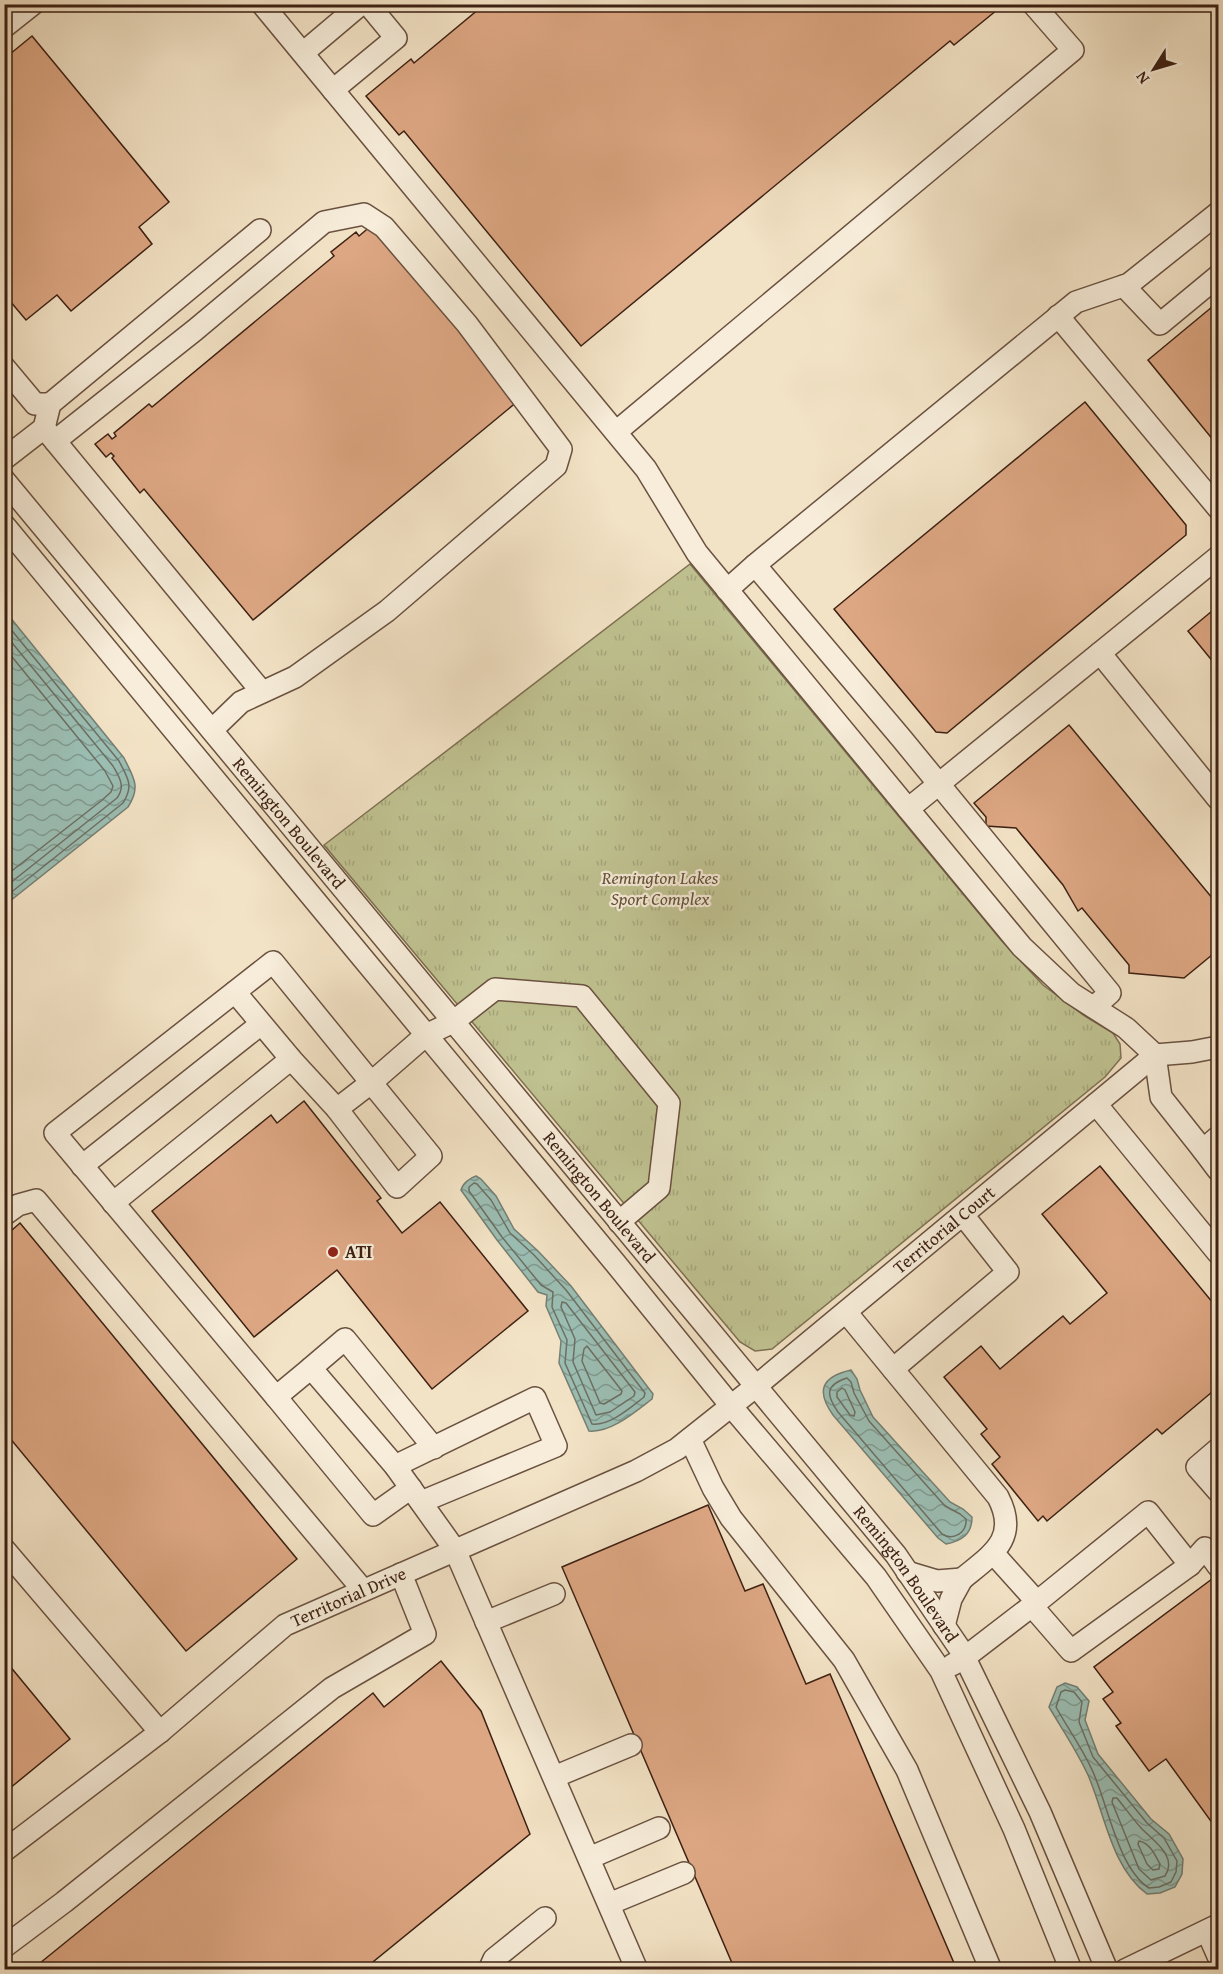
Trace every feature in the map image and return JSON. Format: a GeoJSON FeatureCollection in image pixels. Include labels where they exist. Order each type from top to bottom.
{"type":"FeatureCollection","features":[{"type":"Feature","properties":{"kind":"street"},"geometry":{"type":"LineString","coordinates":[[4,27],[33,4]]}},
{"type":"Feature","properties":{"kind":"street"},"geometry":{"type":"LineString","coordinates":[[262,4],[646,469],[697,553],[1022,947],[1071,993],[1126,1028],[1155,1055],[1161,1097],[1218,1170]]}},
{"type":"Feature","properties":{"kind":"street"},"geometry":{"type":"LineString","coordinates":[[303,53],[361,4]]}},
{"type":"Feature","properties":{"kind":"street"},"geometry":{"type":"LineString","coordinates":[[333,90],[396,38],[368,4]]}},
{"type":"Feature","properties":{"kind":"street"},"geometry":{"type":"LineString","coordinates":[[616,432],[1072,50],[1033,4]]}},
{"type":"Feature","properties":{"kind":"street"},"geometry":{"type":"LineString","coordinates":[[727,590],[1076,302],[1129,284],[1218,213]]}},
{"type":"Feature","properties":{"kind":"street"},"geometry":{"type":"LineString","coordinates":[[4,459],[50,435],[195,330],[324,222],[364,214],[384,227],[466,324],[561,449],[556,466],[387,611],[295,676],[242,702],[212,730]]}},
{"type":"Feature","properties":{"kind":"street"},"geometry":{"type":"LineString","coordinates":[[4,367],[36,404],[50,404],[260,230]]}},
{"type":"Feature","properties":{"kind":"street"},"geometry":{"type":"LineString","coordinates":[[1124,286],[1160,324],[1218,276]]}},
{"type":"Feature","properties":{"kind":"street"},"geometry":{"type":"LineString","coordinates":[[1058,316],[1218,508]]}},
{"type":"Feature","properties":{"kind":"street"},"geometry":{"type":"LineString","coordinates":[[50,404],[50,435],[262,692]]}},
{"type":"Feature","properties":{"kind":"street","name":"Remington Boulevard"},"geometry":{"type":"LineString","coordinates":[[4,480],[896,1555],[964,1658],[1040,1812],[1107,1970]]}},
{"type":"Feature","properties":{"kind":"street","name":"Remington Boulevard"},"geometry":{"type":"LineString","coordinates":[[4,525],[616,1264],[730,1406],[876,1577],[941,1671],[1014,1829],[1071,1970]]}},
{"type":"Feature","properties":{"kind":"street"},"geometry":{"type":"LineString","coordinates":[[908,809],[1218,557]]}},
{"type":"Feature","properties":{"kind":"street"},"geometry":{"type":"LineString","coordinates":[[755,566],[939,784],[1110,993],[1094,1007]]}},
{"type":"Feature","properties":{"kind":"street"},"geometry":{"type":"LineString","coordinates":[[1100,653],[1218,799]]}},
{"type":"Feature","properties":{"kind":"street"},"geometry":{"type":"LineString","coordinates":[[235,992],[291,1059],[337,1109],[398,1187],[430,1156],[273,962],[55,1133],[373,1515],[416,1495],[556,1446],[535,1398],[395,1466]]}},
{"type":"Feature","properties":{"kind":"street"},"geometry":{"type":"LineString","coordinates":[[337,1109],[426,1035],[453,1022],[495,990],[582,996],[669,1103],[660,1188],[619,1222]]}},
{"type":"Feature","properties":{"kind":"street"},"geometry":{"type":"LineString","coordinates":[[82,1166],[261,1024]]}},
{"type":"Feature","properties":{"kind":"street"},"geometry":{"type":"LineString","coordinates":[[1155,1055],[1218,1047]]}},
{"type":"Feature","properties":{"kind":"street","name":"Territorial Court"},"geometry":{"type":"LineString","coordinates":[[730,1406],[1155,1055]]}},
{"type":"Feature","properties":{"kind":"street"},"geometry":{"type":"LineString","coordinates":[[113,1203],[291,1059]]}},
{"type":"Feature","properties":{"kind":"street"},"geometry":{"type":"LineString","coordinates":[[1096,1104],[1218,1253]]}},
{"type":"Feature","properties":{"kind":"street"},"geometry":{"type":"LineString","coordinates":[[1203,1150],[1218,1137]]}},
{"type":"Feature","properties":{"kind":"street"},"geometry":{"type":"LineString","coordinates":[[4,1215],[18,1205],[36,1200],[363,1590]]}},
{"type":"Feature","properties":{"kind":"street"},"geometry":{"type":"LineString","coordinates":[[893,1369],[1008,1272],[963,1215]]}},
{"type":"Feature","properties":{"kind":"street"},"geometry":{"type":"LineString","coordinates":[[846,1312],[998,1497],[1004,1509],[1006,1523],[1004,1537],[998,1549],[962,1579],[951,1599],[944,1626]]}},
{"type":"Feature","properties":{"kind":"street"},"geometry":{"type":"LineString","coordinates":[[276,1397],[345,1339],[434,1448]]}},
{"type":"Feature","properties":{"kind":"street"},"geometry":{"type":"LineString","coordinates":[[311,1368],[395,1466],[455,1550],[637,1970]]}},
{"type":"Feature","properties":{"kind":"street","name":"Territorial Drive"},"geometry":{"type":"LineString","coordinates":[[4,1851],[160,1732],[285,1625],[636,1471],[677,1449],[730,1406]]}},
{"type":"Feature","properties":{"kind":"street"},"geometry":{"type":"LineString","coordinates":[[690,1439],[713,1488],[731,1518],[844,1660],[907,1770],[991,1970]]}},
{"type":"Feature","properties":{"kind":"street"},"geometry":{"type":"LineString","coordinates":[[1218,1449],[1197,1467],[1218,1491]]}},
{"type":"Feature","properties":{"kind":"street"},"geometry":{"type":"LineString","coordinates":[[941,1671],[964,1658],[1148,1512],[1190,1565]]}},
{"type":"Feature","properties":{"kind":"street"},"geometry":{"type":"LineString","coordinates":[[993,1553],[1071,1651],[1190,1565],[1205,1548],[1218,1566]]}},
{"type":"Feature","properties":{"kind":"street"},"geometry":{"type":"LineString","coordinates":[[4,1549],[160,1732]]}},
{"type":"Feature","properties":{"kind":"street"},"geometry":{"type":"LineString","coordinates":[[907,1572],[936,1581],[962,1579]]}},
{"type":"Feature","properties":{"kind":"street"},"geometry":{"type":"LineString","coordinates":[[4,1947],[64,1902],[332,1688],[425,1634],[401,1574]]}},
{"type":"Feature","properties":{"kind":"street"},"geometry":{"type":"LineString","coordinates":[[486,1622],[554,1594]]}},
{"type":"Feature","properties":{"kind":"street"},"geometry":{"type":"LineString","coordinates":[[554,1777],[631,1745]]}},
{"type":"Feature","properties":{"kind":"street"},"geometry":{"type":"LineString","coordinates":[[589,1858],[659,1828]]}},
{"type":"Feature","properties":{"kind":"street"},"geometry":{"type":"LineString","coordinates":[[609,1904],[684,1874]]}},
{"type":"Feature","properties":{"kind":"street"},"geometry":{"type":"LineString","coordinates":[[489,1970],[494,1959],[545,1918]]}},
{"type":"Feature","properties":{"kind":"street"},"geometry":{"type":"LineString","coordinates":[[1125,1970],[1213,1928],[1218,1956]]}},
{"type":"Feature","properties":{"kind":"green space","name":"Remington Lakes Sport Complex"},"geometry":{"type":"Polygon","coordinates":[[[690,564],[1001,940],[1043,985],[1083,1015],[1113,1033],[1120,1044],[1121,1058],[1105,1077],[772,1349],[755,1351],[740,1342],[324,845],[690,564]]]}},
{"type":"Feature","properties":{"kind":"water"},"geometry":{"type":"Polygon","coordinates":[[[5,611],[124,758],[133,777],[135,788],[128,807],[5,905],[5,611]]]}},
{"type":"Feature","properties":{"kind":"water"},"geometry":{"type":"Polygon","coordinates":[[[476,1176],[496,1196],[514,1229],[571,1286],[653,1394],[652,1399],[622,1421],[606,1429],[589,1431],[559,1363],[561,1341],[546,1306],[547,1295],[538,1292],[461,1190],[467,1181],[476,1176]]]}},
{"type":"Feature","properties":{"kind":"water"},"geometry":{"type":"Polygon","coordinates":[[[851,1370],[873,1417],[950,1502],[972,1517],[968,1532],[961,1539],[946,1544],[938,1538],[833,1415],[824,1399],[824,1386],[833,1377],[851,1370]]]}},
{"type":"Feature","properties":{"kind":"water"},"geometry":{"type":"Polygon","coordinates":[[[1065,1683],[1077,1687],[1089,1701],[1085,1720],[1098,1754],[1151,1819],[1169,1834],[1183,1859],[1182,1874],[1175,1887],[1160,1893],[1147,1894],[1125,1870],[1110,1839],[1088,1775],[1049,1707],[1057,1687],[1065,1683]]]}},
{"type":"Feature","properties":{"kind":"building"},"geometry":{"type":"Polygon","coordinates":[[[485,4],[992,4],[997,10],[954,45],[950,41],[581,346],[404,131],[399,135],[366,96],[411,59],[414,63],[485,4]]]}},
{"type":"Feature","properties":{"kind":"building"},"geometry":{"type":"Polygon","coordinates":[[[32,36],[169,202],[139,227],[152,244],[71,311],[57,295],[26,320],[4,294],[4,59],[32,36]]]}},
{"type":"Feature","properties":{"kind":"building"},"geometry":{"type":"Polygon","coordinates":[[[372,225],[518,401],[253,620],[144,489],[140,493],[112,458],[114,456],[111,453],[106,457],[95,444],[108,434],[112,439],[116,436],[114,433],[149,404],[152,407],[334,256],[331,252],[356,232],[359,236],[372,225]]]}},
{"type":"Feature","properties":{"kind":"building"},"geometry":{"type":"Polygon","coordinates":[[[1218,302],[1218,446],[1148,360],[1218,302]]]}},
{"type":"Feature","properties":{"kind":"building"},"geometry":{"type":"Polygon","coordinates":[[[1085,402],[1186,525],[1186,535],[947,733],[936,732],[834,609],[1085,402]]]}},
{"type":"Feature","properties":{"kind":"building"},"geometry":{"type":"Polygon","coordinates":[[[1218,606],[1218,668],[1188,631],[1218,606]]]}},
{"type":"Feature","properties":{"kind":"building"},"geometry":{"type":"Polygon","coordinates":[[[1069,725],[1218,905],[1218,950],[1184,978],[1129,973],[1129,965],[1082,908],[1078,911],[1063,885],[1016,828],[986,826],[986,817],[974,803],[1069,725]]]}},
{"type":"Feature","properties":{"kind":"building","name":"ATI"},"geometry":{"type":"Polygon","coordinates":[[[304,1101],[381,1198],[377,1201],[402,1233],[440,1202],[528,1311],[432,1389],[337,1270],[254,1337],[152,1211],[271,1115],[277,1123],[304,1101]]]}},
{"type":"Feature","properties":{"kind":"building"},"geometry":{"type":"Polygon","coordinates":[[[1100,1166],[1218,1309],[1218,1387],[1162,1434],[1157,1429],[1047,1521],[1043,1516],[1038,1521],[992,1464],[1000,1457],[981,1434],[987,1429],[944,1377],[981,1346],[1000,1369],[1063,1316],[1070,1324],[1107,1293],[1042,1214],[1100,1166]]]}},
{"type":"Feature","properties":{"kind":"building"},"geometry":{"type":"Polygon","coordinates":[[[20,1223],[297,1559],[186,1651],[4,1431],[4,1237],[20,1223]]]}},
{"type":"Feature","properties":{"kind":"building"},"geometry":{"type":"Polygon","coordinates":[[[708,1505],[745,1591],[763,1584],[806,1684],[830,1674],[957,1970],[735,1970],[562,1567],[708,1505]]]}},
{"type":"Feature","properties":{"kind":"building"},"geometry":{"type":"Polygon","coordinates":[[[1212,1579],[1218,1588],[1218,1831],[1166,1759],[1149,1771],[1116,1726],[1121,1723],[1103,1699],[1113,1692],[1094,1667],[1212,1579]]]}},
{"type":"Feature","properties":{"kind":"building"},"geometry":{"type":"Polygon","coordinates":[[[4,1659],[70,1739],[4,1793],[4,1659]]]}},
{"type":"Feature","properties":{"kind":"building"},"geometry":{"type":"Polygon","coordinates":[[[441,1661],[481,1711],[530,1834],[363,1970],[46,1970],[40,1963],[373,1693],[384,1707],[441,1661]]]}},
{"type":"Feature","properties":{"kind":"place","name":"ATI"},"geometry":{"type":"Point","coordinates":[333,1252]}}]}
